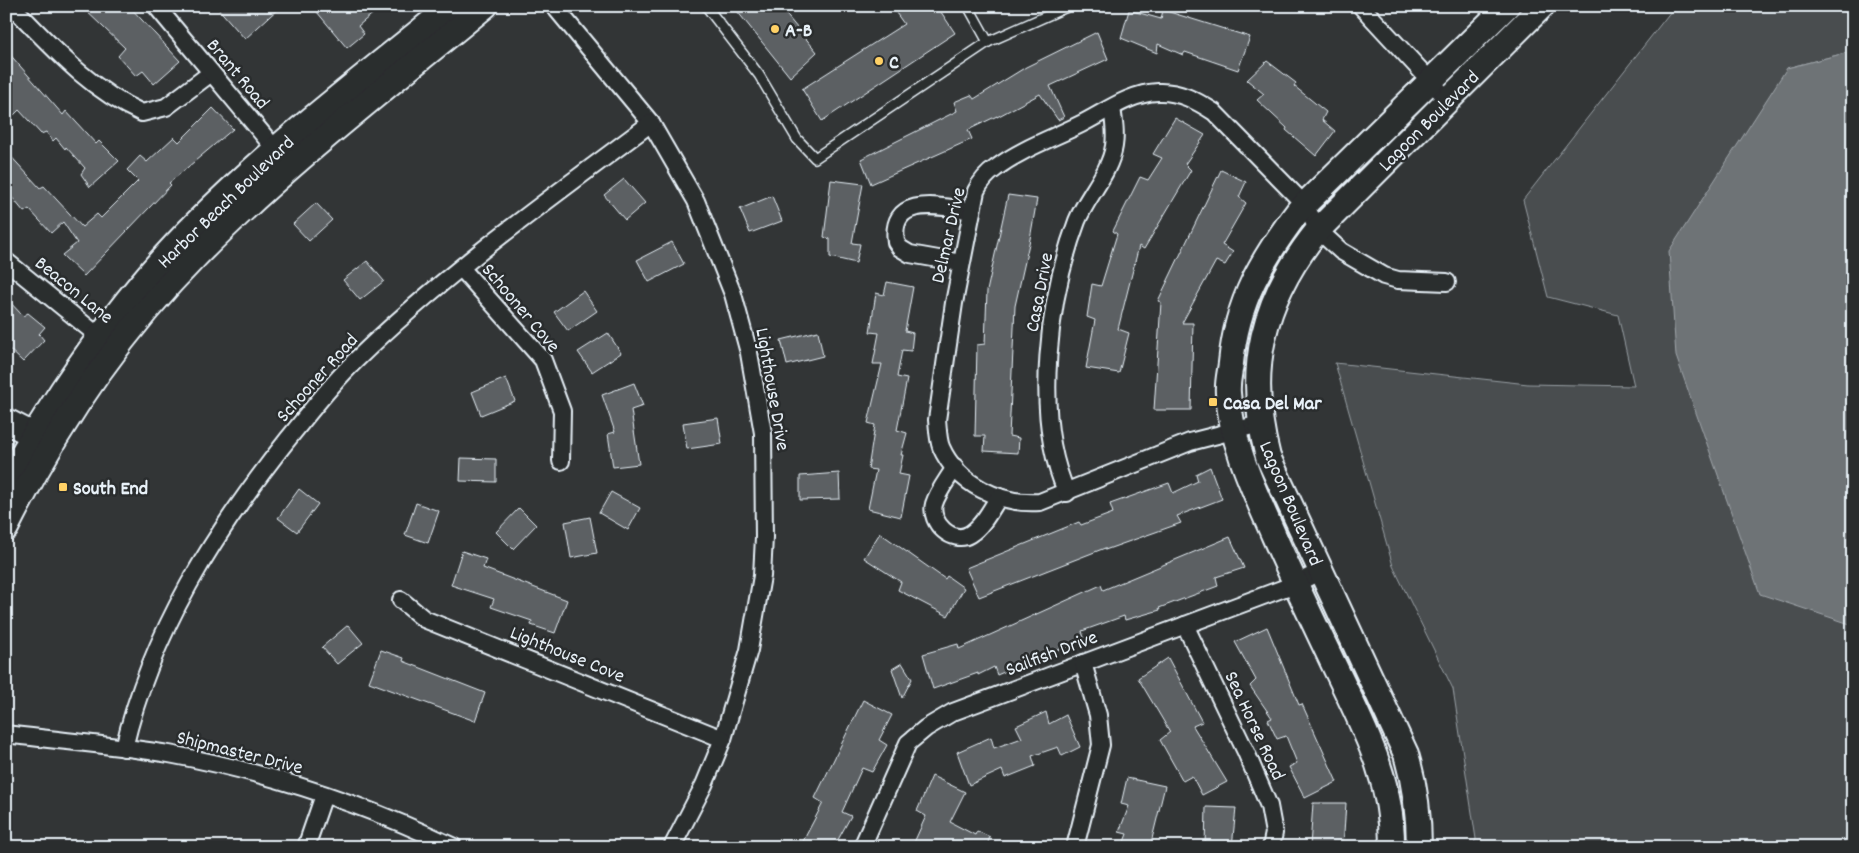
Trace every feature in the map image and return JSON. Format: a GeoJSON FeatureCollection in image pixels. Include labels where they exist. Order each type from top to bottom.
{"type":"FeatureCollection","features":[{"type":"Feature","properties":{"kind":"street"},"geometry":{"type":"LineString","coordinates":[[12,6],[87,80],[116,102],[142,113],[166,107],[211,72]]}},
{"type":"Feature","properties":{"kind":"street","name":"Brant Road"},"geometry":{"type":"LineString","coordinates":[[156,6],[290,168]]}},
{"type":"Feature","properties":{"kind":"street","name":"Harbor Beach Boulevard"},"geometry":{"type":"LineString","coordinates":[[20,459],[42,439],[164,258],[199,221],[275,149],[452,6]]}},
{"type":"Feature","properties":{"kind":"street","name":"Harbor Beach Boulevard"},"geometry":{"type":"LineString","coordinates":[[108,343],[154,303],[195,257],[290,168],[485,6]]}},
{"type":"Feature","properties":{"kind":"street","name":"Lighthouse Drive"},"geometry":{"type":"LineString","coordinates":[[554,6],[651,123],[696,201],[733,294],[750,353],[763,432],[766,505],[762,576],[749,650],[723,738],[704,785],[672,847]]}},
{"type":"Feature","properties":{"kind":"street"},"geometry":{"type":"LineString","coordinates":[[1361,6],[1448,100]]}},
{"type":"Feature","properties":{"kind":"street","name":"Lagoon Boulevard"},"geometry":{"type":"LineString","coordinates":[[1392,847],[1390,806],[1376,754],[1296,584],[1251,482],[1234,431],[1228,391],[1233,340],[1250,286],[1272,246],[1305,204],[1507,6]]}},
{"type":"Feature","properties":{"kind":"street","name":"Lagoon Boulevard"},"geometry":{"type":"LineString","coordinates":[[1419,847],[1419,817],[1414,782],[1406,754],[1268,457],[1260,424],[1258,372],[1265,328],[1297,257],[1318,230],[1542,6]]}},
{"type":"Feature","properties":{"kind":"street","name":"Delmar Drive"},"geometry":{"type":"LineString","coordinates":[[1260,424],[1190,442],[1067,493],[1040,502],[1028,503],[999,497],[978,486],[955,467],[940,445],[937,420],[961,263],[972,211],[981,181],[997,167],[1140,95],[1159,92],[1186,96],[1214,112],[1305,204],[1318,230],[1341,251],[1384,276],[1398,280],[1447,282]]}},
{"type":"Feature","properties":{"kind":"street","name":"Casa Drive"},"geometry":{"type":"LineString","coordinates":[[1067,493],[1060,477],[1051,436],[1048,353],[1056,295],[1071,238],[1087,200],[1114,148],[1112,108]]}},
{"type":"Feature","properties":{"kind":"street","name":"Schooner Road"},"geometry":{"type":"LineString","coordinates":[[124,748],[133,710],[142,686],[184,591],[256,479],[318,402],[355,361],[412,308],[501,236],[651,123]]}},
{"type":"Feature","properties":{"kind":"street"},"geometry":{"type":"LineString","coordinates":[[961,263],[905,252],[896,242],[896,224],[902,215],[913,206],[935,206],[972,211]]}},
{"type":"Feature","properties":{"kind":"street","name":"Beacon Lane"},"geometry":{"type":"LineString","coordinates":[[6,261],[108,343]]}},
{"type":"Feature","properties":{"kind":"street","name":"Schooner Cove"},"geometry":{"type":"LineString","coordinates":[[462,269],[543,360],[562,411],[561,461]]}},
{"type":"Feature","properties":{"kind":"street"},"geometry":{"type":"LineString","coordinates":[[6,421],[42,439]]}},
{"type":"Feature","properties":{"kind":"street"},"geometry":{"type":"LineString","coordinates":[[6,483],[20,459]]}},
{"type":"Feature","properties":{"kind":"street"},"geometry":{"type":"LineString","coordinates":[[6,528],[20,459]]}},
{"type":"Feature","properties":{"kind":"street"},"geometry":{"type":"LineString","coordinates":[[955,467],[934,506],[934,518],[943,529],[959,537],[968,536],[978,527],[999,497]]}},
{"type":"Feature","properties":{"kind":"street","name":"Sailfish Drive"},"geometry":{"type":"LineString","coordinates":[[862,847],[908,743],[926,728],[953,712],[1296,584],[1321,571]]}},
{"type":"Feature","properties":{"kind":"street","name":"Lighthouse Cove"},"geometry":{"type":"LineString","coordinates":[[401,600],[424,619],[723,738]]}},
{"type":"Feature","properties":{"kind":"street","name":"Sea Horse Road"},"geometry":{"type":"LineString","coordinates":[[1185,625],[1246,752],[1269,806],[1274,833],[1271,847]]}},
{"type":"Feature","properties":{"kind":"street"},"geometry":{"type":"LineString","coordinates":[[1075,847],[1101,745],[1098,716],[1083,663]]}},
{"type":"Feature","properties":{"kind":"street","name":"Shipmaster Drive"},"geometry":{"type":"LineString","coordinates":[[6,734],[169,754],[235,769],[324,795],[385,817],[454,847]]}},
{"type":"Feature","properties":{"kind":"street"},"geometry":{"type":"LineString","coordinates":[[306,847],[324,795]]}},
{"type":"Feature","properties":{"kind":"lane"},"geometry":{"type":"LineString","coordinates":[[706,6],[759,75],[797,139],[815,158],[988,42],[1069,6]]}},
{"type":"Feature","properties":{"kind":"lane"},"geometry":{"type":"LineString","coordinates":[[968,6],[988,42]]}},
{"type":"Feature","properties":{"kind":"shaded area"},"geometry":{"type":"Polygon","coordinates":[[[1675,6],[1853,6],[1853,51],[1787,68],[1848,622],[1853,625],[1853,847],[1472,847],[1476,839],[1453,689],[1393,566],[1335,363],[1528,384],[1634,386],[1618,315],[1548,297],[1523,200],[1675,6]]]}},
{"type":"Feature","properties":{"kind":"shaded area"},"geometry":{"type":"Polygon","coordinates":[[[1853,51],[1853,625],[1760,594],[1676,356],[1669,251],[1787,68],[1853,51]]]}},
{"type":"Feature","properties":{"kind":"building"},"geometry":{"type":"Polygon","coordinates":[[[81,6],[129,6],[180,61],[154,84],[143,71],[136,76],[118,56],[125,48],[81,6]]]}},
{"type":"Feature","properties":{"kind":"building"},"geometry":{"type":"Polygon","coordinates":[[[216,6],[281,6],[245,39],[216,6]]]}},
{"type":"Feature","properties":{"kind":"building"},"geometry":{"type":"Polygon","coordinates":[[[312,6],[382,6],[358,26],[364,34],[347,48],[312,6]]]}},
{"type":"Feature","properties":{"kind":"building","name":"A-B"},"geometry":{"type":"Polygon","coordinates":[[[733,6],[779,6],[817,52],[790,77],[733,6]]]}},
{"type":"Feature","properties":{"kind":"building","name":"C"},"geometry":{"type":"Polygon","coordinates":[[[891,6],[937,6],[955,33],[822,121],[802,89],[904,24],[891,6]]]}},
{"type":"Feature","properties":{"kind":"building"},"geometry":{"type":"Polygon","coordinates":[[[1129,10],[1161,19],[1163,10],[1250,37],[1238,70],[1185,52],[1183,55],[1158,44],[1157,53],[1121,38],[1129,10]]]}},
{"type":"Feature","properties":{"kind":"building"},"geometry":{"type":"Polygon","coordinates":[[[1097,32],[1108,59],[1050,86],[1064,117],[1058,120],[1040,94],[968,130],[972,139],[871,184],[861,159],[957,111],[954,102],[971,95],[974,99],[1026,67],[1097,32]]]}},
{"type":"Feature","properties":{"kind":"building"},"geometry":{"type":"Polygon","coordinates":[[[6,50],[63,115],[66,111],[96,144],[99,141],[119,161],[90,187],[81,174],[85,168],[66,147],[65,149],[56,138],[53,141],[46,132],[41,134],[19,110],[14,115],[6,106],[6,50]]]}},
{"type":"Feature","properties":{"kind":"building"},"geometry":{"type":"Polygon","coordinates":[[[1267,61],[1296,83],[1294,86],[1326,112],[1322,120],[1335,131],[1316,156],[1286,130],[1287,128],[1257,100],[1264,94],[1247,80],[1267,61]]]}},
{"type":"Feature","properties":{"kind":"building"},"geometry":{"type":"Polygon","coordinates":[[[213,108],[233,129],[169,183],[171,185],[84,276],[62,255],[77,243],[63,222],[51,233],[29,209],[24,212],[6,190],[6,151],[40,188],[44,186],[82,227],[97,214],[101,218],[138,181],[127,170],[140,156],[147,162],[174,137],[179,142],[213,108]]]}},
{"type":"Feature","properties":{"kind":"building"},"geometry":{"type":"Polygon","coordinates":[[[1175,118],[1205,135],[1185,164],[1191,170],[1144,249],[1139,246],[1118,329],[1129,333],[1119,373],[1086,368],[1095,320],[1087,317],[1092,284],[1101,286],[1117,234],[1113,231],[1140,177],[1148,180],[1162,158],[1153,154],[1175,118]]]}},
{"type":"Feature","properties":{"kind":"building"},"geometry":{"type":"Polygon","coordinates":[[[1221,170],[1246,182],[1239,197],[1246,203],[1222,245],[1233,252],[1225,265],[1216,261],[1182,323],[1193,323],[1191,410],[1154,410],[1161,302],[1158,301],[1221,170]]]}},
{"type":"Feature","properties":{"kind":"building"},"geometry":{"type":"Polygon","coordinates":[[[624,179],[645,203],[625,220],[604,195],[624,179]]]}},
{"type":"Feature","properties":{"kind":"building"},"geometry":{"type":"Polygon","coordinates":[[[831,180],[863,184],[852,243],[860,244],[856,263],[830,257],[830,239],[824,237],[831,180]]]}},
{"type":"Feature","properties":{"kind":"building"},"geometry":{"type":"Polygon","coordinates":[[[1008,195],[1037,199],[1015,306],[1009,436],[1019,438],[1018,453],[984,451],[985,436],[975,436],[977,345],[985,344],[987,291],[1008,195]]]}},
{"type":"Feature","properties":{"kind":"building"},"geometry":{"type":"Polygon","coordinates":[[[772,196],[782,221],[750,233],[740,209],[772,196]]]}},
{"type":"Feature","properties":{"kind":"building"},"geometry":{"type":"Polygon","coordinates":[[[316,203],[332,220],[309,241],[293,224],[316,203]]]}},
{"type":"Feature","properties":{"kind":"building"},"geometry":{"type":"Polygon","coordinates":[[[672,242],[684,264],[649,282],[637,260],[672,242]]]}},
{"type":"Feature","properties":{"kind":"building"},"geometry":{"type":"Polygon","coordinates":[[[367,261],[384,281],[360,300],[343,280],[367,261]]]}},
{"type":"Feature","properties":{"kind":"building"},"geometry":{"type":"Polygon","coordinates":[[[887,282],[913,287],[905,331],[913,333],[911,351],[902,350],[897,377],[907,379],[897,430],[907,433],[901,455],[903,455],[899,474],[909,476],[901,517],[868,509],[876,470],[868,469],[875,425],[868,423],[882,364],[873,364],[879,333],[870,332],[876,293],[884,295],[887,282]]]}},
{"type":"Feature","properties":{"kind":"building"},"geometry":{"type":"Polygon","coordinates":[[[583,291],[597,311],[568,331],[554,312],[583,291]]]}},
{"type":"Feature","properties":{"kind":"building"},"geometry":{"type":"Polygon","coordinates":[[[6,298],[23,316],[28,313],[45,327],[39,334],[44,340],[23,362],[6,346],[6,298]]]}},
{"type":"Feature","properties":{"kind":"building"},"geometry":{"type":"Polygon","coordinates":[[[818,331],[823,356],[787,365],[781,340],[818,331]]]}},
{"type":"Feature","properties":{"kind":"building"},"geometry":{"type":"Polygon","coordinates":[[[608,333],[621,353],[592,372],[578,352],[608,333]]]}},
{"type":"Feature","properties":{"kind":"building"},"geometry":{"type":"Polygon","coordinates":[[[506,378],[515,401],[481,415],[472,392],[506,378]]]}},
{"type":"Feature","properties":{"kind":"building"},"geometry":{"type":"Polygon","coordinates":[[[634,383],[643,406],[631,410],[639,464],[613,467],[608,434],[615,432],[602,395],[634,383]]]}},
{"type":"Feature","properties":{"kind":"building"},"geometry":{"type":"Polygon","coordinates":[[[718,418],[722,444],[687,449],[683,423],[718,418]]]}},
{"type":"Feature","properties":{"kind":"building"},"geometry":{"type":"Polygon","coordinates":[[[461,458],[496,459],[496,482],[460,481],[461,458]]]}},
{"type":"Feature","properties":{"kind":"building"},"geometry":{"type":"Polygon","coordinates":[[[1210,467],[1222,499],[1177,516],[1181,523],[1105,550],[1105,548],[979,597],[966,568],[1079,522],[1081,525],[1113,513],[1110,504],[1169,483],[1173,493],[1198,481],[1196,474],[1210,467]]]}},
{"type":"Feature","properties":{"kind":"building"},"geometry":{"type":"Polygon","coordinates":[[[839,473],[840,499],[800,500],[800,476],[839,473]]]}},
{"type":"Feature","properties":{"kind":"building"},"geometry":{"type":"Polygon","coordinates":[[[299,489],[318,504],[297,532],[278,518],[299,489]]]}},
{"type":"Feature","properties":{"kind":"building"},"geometry":{"type":"Polygon","coordinates":[[[611,492],[640,508],[628,530],[599,513],[611,492]]]}},
{"type":"Feature","properties":{"kind":"building"},"geometry":{"type":"Polygon","coordinates":[[[416,503],[439,511],[428,543],[405,535],[416,503]]]}},
{"type":"Feature","properties":{"kind":"building"},"geometry":{"type":"Polygon","coordinates":[[[519,508],[536,525],[513,549],[496,532],[519,508]]]}},
{"type":"Feature","properties":{"kind":"building"},"geometry":{"type":"Polygon","coordinates":[[[590,517],[597,553],[571,558],[565,522],[590,517]]]}},
{"type":"Feature","properties":{"kind":"building"},"geometry":{"type":"Polygon","coordinates":[[[880,533],[945,579],[947,576],[964,588],[948,616],[898,590],[901,582],[864,558],[880,533]]]}},
{"type":"Feature","properties":{"kind":"building"},"geometry":{"type":"Polygon","coordinates":[[[1230,537],[1244,568],[1216,577],[1218,586],[1159,608],[1160,610],[1125,620],[1124,616],[1082,631],[1085,641],[1048,653],[997,675],[994,667],[978,675],[978,673],[933,689],[923,654],[958,644],[959,649],[1101,585],[1103,590],[1230,537]]]}},
{"type":"Feature","properties":{"kind":"building"},"geometry":{"type":"Polygon","coordinates":[[[462,551],[486,559],[483,568],[567,600],[555,633],[531,625],[532,621],[491,607],[494,599],[451,585],[462,551]]]}},
{"type":"Feature","properties":{"kind":"building"},"geometry":{"type":"Polygon","coordinates":[[[348,625],[363,643],[337,664],[322,647],[348,625]]]}},
{"type":"Feature","properties":{"kind":"building"},"geometry":{"type":"Polygon","coordinates":[[[1267,627],[1299,705],[1302,704],[1337,782],[1305,798],[1289,767],[1297,763],[1286,736],[1277,739],[1268,720],[1272,718],[1250,686],[1256,680],[1235,642],[1267,627]]]}},
{"type":"Feature","properties":{"kind":"building"},"geometry":{"type":"Polygon","coordinates":[[[381,650],[404,658],[403,661],[485,693],[475,721],[369,682],[381,650]]]}},
{"type":"Feature","properties":{"kind":"building"},"geometry":{"type":"Polygon","coordinates":[[[1168,658],[1202,722],[1193,726],[1227,782],[1202,795],[1192,776],[1183,781],[1160,740],[1170,732],[1138,678],[1168,658]]]}},
{"type":"Feature","properties":{"kind":"building"},"geometry":{"type":"Polygon","coordinates":[[[902,663],[912,679],[902,698],[892,669],[902,663]]]}},
{"type":"Feature","properties":{"kind":"building"},"geometry":{"type":"Polygon","coordinates":[[[863,700],[892,715],[879,740],[887,745],[872,772],[862,768],[842,812],[851,816],[834,847],[800,847],[823,803],[815,798],[863,700]]]}},
{"type":"Feature","properties":{"kind":"building"},"geometry":{"type":"Polygon","coordinates":[[[1046,712],[1049,724],[1066,715],[1080,747],[1062,756],[1058,747],[1032,756],[1035,766],[1005,778],[1002,770],[969,785],[957,752],[991,737],[994,748],[1022,738],[1016,726],[1046,712]]]}},
{"type":"Feature","properties":{"kind":"building"},"geometry":{"type":"Polygon","coordinates":[[[932,776],[965,792],[950,822],[975,835],[977,831],[990,837],[988,842],[998,847],[912,847],[926,816],[917,811],[932,776]]]}},
{"type":"Feature","properties":{"kind":"building"},"geometry":{"type":"Polygon","coordinates":[[[1127,778],[1165,786],[1150,847],[1122,847],[1127,834],[1119,832],[1129,806],[1121,804],[1127,778]]]}},
{"type":"Feature","properties":{"kind":"building"},"geometry":{"type":"Polygon","coordinates":[[[1313,803],[1346,803],[1343,847],[1310,847],[1313,803]]]}},
{"type":"Feature","properties":{"kind":"building"},"geometry":{"type":"Polygon","coordinates":[[[1206,807],[1236,808],[1232,847],[1205,847],[1206,807]]]}},
{"type":"Feature","properties":{"kind":"place","name":"A-B"},"geometry":{"type":"Point","coordinates":[775,29]}},
{"type":"Feature","properties":{"kind":"place","name":"C"},"geometry":{"type":"Point","coordinates":[879,61]}},
{"type":"Feature","properties":{"kind":"place","name":"Casa Del Mar"},"geometry":{"type":"Point","coordinates":[1213,402]}},
{"type":"Feature","properties":{"kind":"place","name":"South End"},"geometry":{"type":"Point","coordinates":[63,487]}}]}
